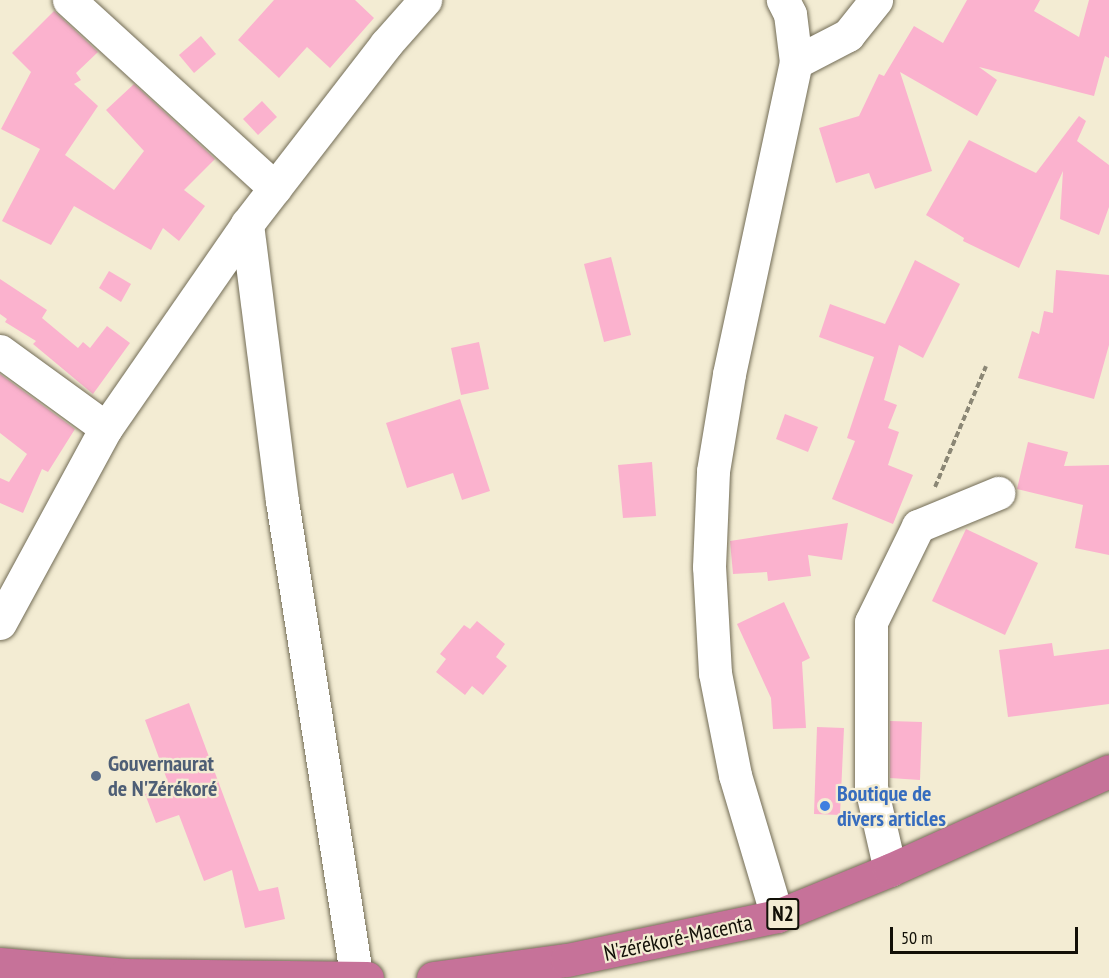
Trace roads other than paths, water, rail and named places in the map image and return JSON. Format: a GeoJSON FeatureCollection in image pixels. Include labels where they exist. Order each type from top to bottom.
{"type":"FeatureCollection","features":[{"type":"Feature","properties":{"kind":"highway","name":"N'zérékoré-Macenta"},"geometry":{"type":"LineString","coordinates":[[433,978],[567,960],[777,916],[891,870],[1109,771]]}},
{"type":"Feature","properties":{"kind":"highway"},"geometry":{"type":"LineString","coordinates":[[0,964],[125,975],[360,977]]}},
{"type":"Feature","properties":{"kind":"street"},"geometry":{"type":"LineString","coordinates":[[69,0],[275,188]]}},
{"type":"Feature","properties":{"kind":"street"},"geometry":{"type":"LineString","coordinates":[[0,623],[106,428],[247,224],[386,44],[425,0]]}},
{"type":"Feature","properties":{"kind":"street"},"geometry":{"type":"LineString","coordinates":[[777,916],[735,775],[716,673],[709,567],[713,471],[729,374],[796,62],[790,14],[783,0]]}},
{"type":"Feature","properties":{"kind":"street"},"geometry":{"type":"LineString","coordinates":[[796,62],[848,35],[876,0]]}},
{"type":"Feature","properties":{"kind":"street"},"geometry":{"type":"LineString","coordinates":[[247,224],[282,501],[360,977]]}},
{"type":"Feature","properties":{"kind":"street"},"geometry":{"type":"LineString","coordinates":[[0,351],[106,428]]}},
{"type":"Feature","properties":{"kind":"street"},"geometry":{"type":"LineString","coordinates":[[891,870],[871,787],[871,622],[918,526],[998,493]]}},
{"type":"Feature","properties":{"kind":"place","name":"Gouvernaurat de N'Zérékoré"},"geometry":{"type":"Point","coordinates":[96,776]}},
{"type":"Feature","properties":{"kind":"place","name":"Boutique de divers articles"},"geometry":{"type":"Point","coordinates":[825,806]}}]}
